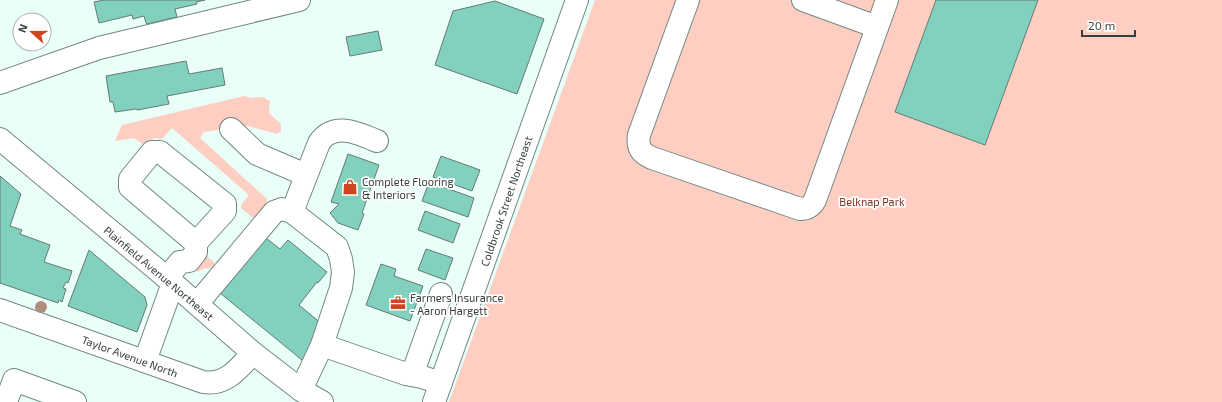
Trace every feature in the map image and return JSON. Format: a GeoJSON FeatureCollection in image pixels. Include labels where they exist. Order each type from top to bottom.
{"type":"FeatureCollection","features":[{"type":"Feature","properties":{"kind":"street"},"geometry":{"type":"LineString","coordinates":[[0,83],[99,48],[299,0]]}},
{"type":"Feature","properties":{"kind":"street","name":"Coldbrook Street Northeast"},"geometry":{"type":"LineString","coordinates":[[438,393],[577,0]]}},
{"type":"Feature","properties":{"kind":"street"},"geometry":{"type":"LineString","coordinates":[[688,0],[638,135],[640,150],[645,155],[652,158],[800,209],[806,209],[812,206],[815,200],[887,0]]}},
{"type":"Feature","properties":{"kind":"street"},"geometry":{"type":"LineString","coordinates":[[803,0],[878,27]]}},
{"type":"Feature","properties":{"kind":"street"},"geometry":{"type":"LineString","coordinates":[[231,129],[256,154],[306,175]]}},
{"type":"Feature","properties":{"kind":"street"},"geometry":{"type":"LineString","coordinates":[[292,212],[319,143],[326,135],[337,130],[349,131],[377,141]]}},
{"type":"Feature","properties":{"kind":"street","name":"Plainfield Avenue Northeast"},"geometry":{"type":"LineString","coordinates":[[0,139],[173,274],[197,304],[253,354],[301,390],[322,402]]}},
{"type":"Feature","properties":{"kind":"street"},"geometry":{"type":"LineString","coordinates":[[197,304],[274,212],[282,209],[292,212],[337,247],[343,272],[342,288],[322,345],[301,390]]}},
{"type":"Feature","properties":{"kind":"street"},"geometry":{"type":"LineString","coordinates":[[145,361],[173,274],[189,261],[196,252],[196,243]]}},
{"type":"Feature","properties":{"kind":"street"},"geometry":{"type":"LineString","coordinates":[[412,375],[441,294]]}},
{"type":"Feature","properties":{"kind":"street","name":"Taylor Avenue North"},"geometry":{"type":"LineString","coordinates":[[0,310],[203,382],[210,383],[222,380],[233,374],[253,354]]}},
{"type":"Feature","properties":{"kind":"street"},"geometry":{"type":"LineString","coordinates":[[433,316],[462,326]]}},
{"type":"Feature","properties":{"kind":"street"},"geometry":{"type":"LineString","coordinates":[[322,345],[422,377],[438,393]]}},
{"type":"Feature","properties":{"kind":"street"},"geometry":{"type":"LineString","coordinates":[[6,402],[14,380],[67,401]]}},
{"type":"Feature","properties":{"kind":"green space","name":"Belknap Park"},"geometry":{"type":"Polygon","coordinates":[[[595,0],[1222,0],[1222,402],[449,402],[595,0]]]}},
{"type":"Feature","properties":{"kind":"green space"},"geometry":{"type":"Polygon","coordinates":[[[244,96],[251,98],[263,97],[270,101],[269,113],[281,124],[281,131],[277,134],[248,126],[204,132],[200,138],[267,199],[266,206],[256,217],[252,217],[241,208],[241,205],[249,195],[172,128],[162,139],[154,138],[147,146],[134,138],[115,141],[122,125],[244,96]]]}},
{"type":"Feature","properties":{"kind":"green space"},"geometry":{"type":"Polygon","coordinates":[[[204,254],[214,262],[214,267],[197,272],[191,267],[204,254]]]}},
{"type":"Feature","properties":{"kind":"building"},"geometry":{"type":"Polygon","coordinates":[[[104,0],[205,0],[196,2],[197,4],[175,9],[177,17],[147,24],[144,16],[133,19],[132,15],[99,23],[94,2],[104,0]]]}},
{"type":"Feature","properties":{"kind":"building"},"geometry":{"type":"Polygon","coordinates":[[[936,0],[1038,0],[985,145],[895,112],[936,0]]]}},
{"type":"Feature","properties":{"kind":"building"},"geometry":{"type":"Polygon","coordinates":[[[495,1],[544,19],[517,94],[435,65],[453,11],[495,1]]]}},
{"type":"Feature","properties":{"kind":"building"},"geometry":{"type":"Polygon","coordinates":[[[378,31],[382,50],[350,56],[346,37],[378,31]]]}},
{"type":"Feature","properties":{"kind":"building"},"geometry":{"type":"Polygon","coordinates":[[[186,61],[189,74],[222,68],[225,85],[167,96],[169,104],[137,110],[115,112],[113,102],[110,102],[106,76],[186,61]]]}},
{"type":"Feature","properties":{"kind":"building"},"geometry":{"type":"Polygon","coordinates":[[[348,154],[379,165],[362,213],[364,214],[358,230],[338,223],[330,213],[339,204],[331,202],[348,154]]]}},
{"type":"Feature","properties":{"kind":"building"},"geometry":{"type":"Polygon","coordinates":[[[441,156],[480,170],[472,191],[433,177],[441,156]]]}},
{"type":"Feature","properties":{"kind":"building"},"geometry":{"type":"Polygon","coordinates":[[[0,176],[21,194],[10,226],[22,230],[20,234],[50,245],[44,262],[72,271],[68,283],[66,282],[63,288],[66,289],[62,302],[59,300],[58,303],[0,283],[0,176]]]}},
{"type":"Feature","properties":{"kind":"building"},"geometry":{"type":"Polygon","coordinates":[[[429,182],[474,198],[468,217],[422,201],[429,182]]]}},
{"type":"Feature","properties":{"kind":"building"},"geometry":{"type":"Polygon","coordinates":[[[425,211],[460,224],[453,243],[418,230],[425,211]]]}},
{"type":"Feature","properties":{"kind":"building"},"geometry":{"type":"Polygon","coordinates":[[[266,238],[280,249],[288,240],[327,272],[299,305],[323,325],[311,355],[302,360],[220,293],[266,238]]]}},
{"type":"Feature","properties":{"kind":"building"},"geometry":{"type":"Polygon","coordinates":[[[426,249],[453,258],[445,280],[418,270],[426,249]]]}},
{"type":"Feature","properties":{"kind":"building"},"geometry":{"type":"Polygon","coordinates":[[[89,250],[145,297],[147,305],[137,332],[68,306],[89,250]]]}},
{"type":"Feature","properties":{"kind":"building"},"geometry":{"type":"Polygon","coordinates":[[[381,264],[396,269],[394,276],[423,286],[410,321],[366,305],[381,264]]]}},
{"type":"Feature","properties":{"kind":"place","name":"Complete Flooring & Interiors"},"geometry":{"type":"Point","coordinates":[350,187]}},
{"type":"Feature","properties":{"kind":"place","name":"Farmers Insurance - Aaron Hargett"},"geometry":{"type":"Point","coordinates":[398,303]}}]}
